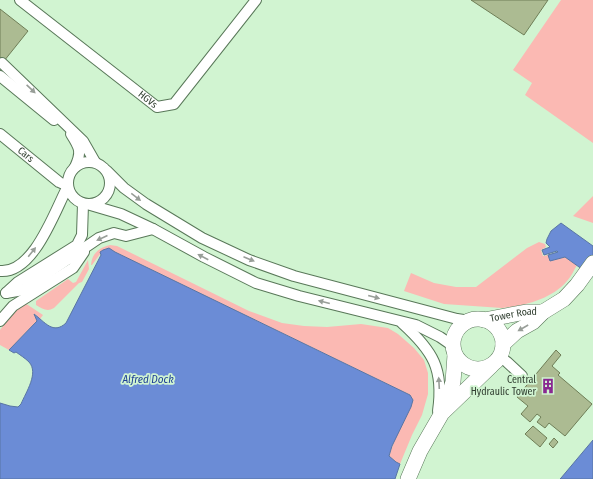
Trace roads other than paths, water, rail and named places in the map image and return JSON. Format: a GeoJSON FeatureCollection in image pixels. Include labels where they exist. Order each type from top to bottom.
{"type":"FeatureCollection","features":[{"type":"Feature","properties":{"kind":"highway","name":"Tower Road"},"geometry":{"type":"LineString","coordinates":[[439,417],[499,355],[517,331],[533,322],[543,312],[564,299],[590,268]]}},
{"type":"Feature","properties":{"kind":"highway","name":"Tower Road"},"geometry":{"type":"LineString","coordinates":[[477,320],[526,312],[543,312]]}},
{"type":"Feature","properties":{"kind":"highway"},"geometry":{"type":"LineString","coordinates":[[408,479],[420,451],[439,417],[454,382],[454,350],[455,335],[457,330],[461,326],[477,320],[489,322],[501,333],[499,355],[485,368],[472,369],[463,364],[454,350]]}},
{"type":"Feature","properties":{"kind":"street","name":"HGVs"},"geometry":{"type":"LineString","coordinates":[[20,0],[157,107],[174,104],[256,0]]}},
{"type":"Feature","properties":{"kind":"street"},"geometry":{"type":"LineString","coordinates":[[2,63],[83,141],[95,162]]}},
{"type":"Feature","properties":{"kind":"street"},"geometry":{"type":"LineString","coordinates":[[0,76],[70,133],[78,144],[80,157],[68,179],[68,186],[70,193],[79,202],[121,214],[256,282],[299,296],[416,325],[440,336],[454,350]]}},
{"type":"Feature","properties":{"kind":"street","name":"Cars"},"geometry":{"type":"LineString","coordinates":[[0,134],[49,178]]}},
{"type":"Feature","properties":{"kind":"street"},"geometry":{"type":"LineString","coordinates":[[0,142],[49,178],[56,188],[68,186]]}},
{"type":"Feature","properties":{"kind":"street"},"geometry":{"type":"LineString","coordinates":[[75,167],[81,163],[95,162],[107,170],[124,188],[146,204],[202,238],[249,260],[294,276],[457,319],[477,320]]}},
{"type":"Feature","properties":{"kind":"street"},"geometry":{"type":"LineString","coordinates":[[85,204],[100,202],[110,191],[110,177],[107,170]]}},
{"type":"Feature","properties":{"kind":"street"},"geometry":{"type":"LineString","coordinates":[[0,271],[12,269],[22,263],[30,255],[46,232],[59,202],[68,186]]}},
{"type":"Feature","properties":{"kind":"street"},"geometry":{"type":"LineString","coordinates":[[85,204],[82,235],[77,245],[18,282],[6,293],[23,290],[99,238],[114,233],[126,236],[153,229]]}},
{"type":"Feature","properties":{"kind":"street"},"geometry":{"type":"LineString","coordinates":[[0,321],[13,306],[72,268],[88,246]]}},
{"type":"Feature","properties":{"kind":"street"},"geometry":{"type":"LineString","coordinates":[[398,320],[411,331],[431,354],[434,361],[439,376],[439,417]]}},
{"type":"Feature","properties":{"kind":"street"},"geometry":{"type":"LineString","coordinates":[[499,355],[522,376]]}},
{"type":"Feature","properties":{"kind":"water"},"geometry":{"type":"Polygon","coordinates":[[[561,223],[593,246],[593,277],[565,257],[550,261],[548,255],[558,252],[557,251],[544,255],[542,250],[550,247],[546,243],[551,231],[561,223]]]}},
{"type":"Feature","properties":{"kind":"water","name":"Alfred Dock"},"geometry":{"type":"Polygon","coordinates":[[[109,248],[410,395],[413,400],[411,407],[392,446],[389,456],[400,464],[395,479],[0,479],[0,403],[18,407],[21,404],[31,383],[33,372],[32,366],[29,362],[16,352],[14,353],[9,350],[37,321],[34,314],[53,328],[57,328],[66,323],[101,255],[100,252],[109,248]]]}},
{"type":"Feature","properties":{"kind":"water"},"geometry":{"type":"Polygon","coordinates":[[[593,440],[593,479],[560,479],[561,478],[593,440]]]}},
{"type":"Feature","properties":{"kind":"place","name":"Central Hydraulic Tower"},"geometry":{"type":"Point","coordinates":[548,386]}}]}
